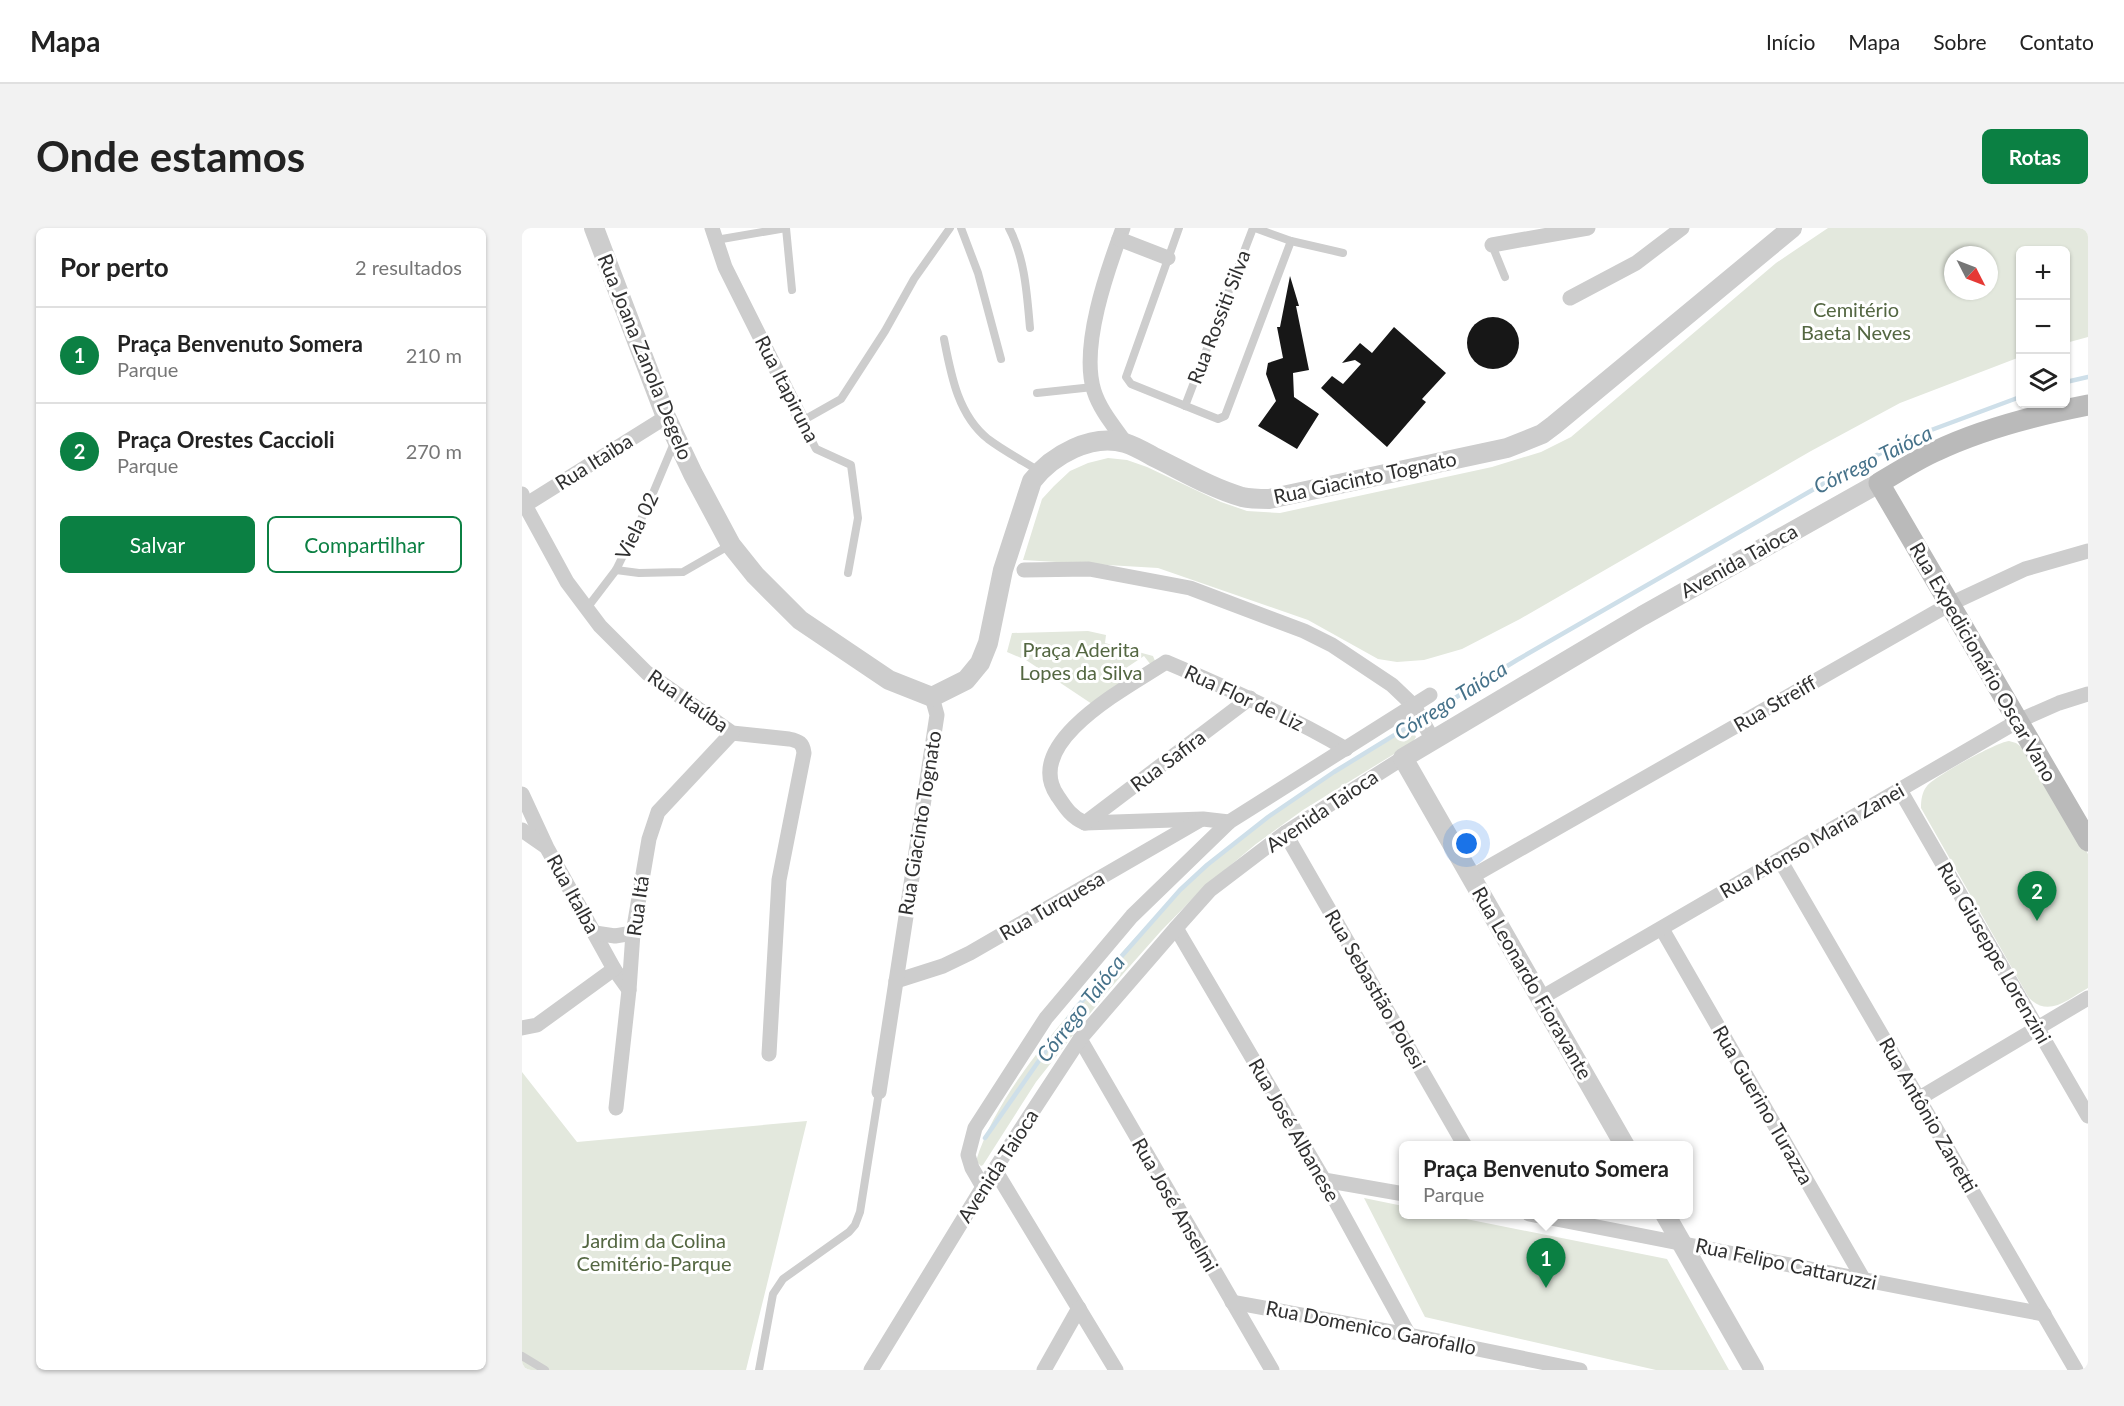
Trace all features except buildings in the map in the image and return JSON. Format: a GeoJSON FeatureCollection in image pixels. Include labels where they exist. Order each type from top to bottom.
{"type":"FeatureCollection","features":[{"type":"Feature","properties":{"kind":"main road","name":"Avenida Taioca"},"geometry":{"type":"LineString","coordinates":[[1879,483],[1936,451],[1982,433],[2038,415],[2088,405]]}},
{"type":"Feature","properties":{"kind":"main road","name":"Rua Expedicionário Oscar Vano"},"geometry":{"type":"LineString","coordinates":[[1879,483],[2088,840]]}},
{"type":"Feature","properties":{"kind":"street","name":"Rua Joana Zanola Degelo"},"geometry":{"type":"LineString","coordinates":[[594,228],[666,417],[731,544],[755,575],[800,620],[890,680],[932,697]]}},
{"type":"Feature","properties":{"kind":"street"},"geometry":{"type":"LineString","coordinates":[[1492,245],[1588,228]]}},
{"type":"Feature","properties":{"kind":"street"},"geometry":{"type":"LineString","coordinates":[[1570,298],[1636,263],[1682,228]]}},
{"type":"Feature","properties":{"kind":"street","name":"Rua Giacinto Tognato"},"geometry":{"type":"LineString","coordinates":[[1039,471],[1079,446],[1105,441],[1125,442],[1219,489],[1244,497],[1269,499],[1507,448],[1542,434],[1779,232]]}},
{"type":"Feature","properties":{"kind":"street"},"geometry":{"type":"LineString","coordinates":[[1125,442],[1103,411],[1090,377],[1090,350],[1096,314],[1121,233],[1168,258]]}},
{"type":"Feature","properties":{"kind":"street","name":"Rua Itapiruna"},"geometry":{"type":"LineString","coordinates":[[713,234],[725,267],[802,421]]}},
{"type":"Feature","properties":{"kind":"street","name":"Rua Itaiba"},"geometry":{"type":"LineString","coordinates":[[523,502],[666,417]]}},
{"type":"Feature","properties":{"kind":"street"},"geometry":{"type":"LineString","coordinates":[[932,697],[966,680],[980,663],[988,643],[1003,570],[1032,481],[1039,471]]}},
{"type":"Feature","properties":{"kind":"street","name":"Avenida Taioca"},"geometry":{"type":"LineString","coordinates":[[871,1370],[983,1187],[1080,1039],[1210,890],[1285,833],[1403,758],[1423,722],[1642,616],[1879,483]]}},
{"type":"Feature","properties":{"kind":"street","name":"Rua Itaúba"},"geometry":{"type":"LineString","coordinates":[[523,502],[567,582],[600,626],[647,673],[732,733],[789,739],[798,741],[803,746],[804,753],[779,880],[769,1054]]}},
{"type":"Feature","properties":{"kind":"street","name":"Rua Streiff"},"geometry":{"type":"LineString","coordinates":[[1471,877],[1950,604],[2025,569],[2088,551]]}},
{"type":"Feature","properties":{"kind":"street"},"geometry":{"type":"LineString","coordinates":[[1024,570],[1089,569],[1190,588],[1304,631],[1332,645],[1392,685],[1423,722]]}},
{"type":"Feature","properties":{"kind":"street","name":"Rua Flor de Liz"},"geometry":{"type":"LineString","coordinates":[[1085,824],[1068,811],[1054,791],[1050,778],[1054,753],[1063,738],[1076,724],[1166,662],[1251,698],[1346,749]]}},
{"type":"Feature","properties":{"kind":"street","name":"Rua Afonso Maria Zanei"},"geometry":{"type":"LineString","coordinates":[[1541,998],[2018,721],[2059,703],[2088,694]]}},
{"type":"Feature","properties":{"kind":"street"},"geometry":{"type":"LineString","coordinates":[[1423,722],[1430,695]]}},
{"type":"Feature","properties":{"kind":"street","name":"Rua Giacinto Tognato"},"geometry":{"type":"LineString","coordinates":[[879,1092],[937,715],[932,697]]}},
{"type":"Feature","properties":{"kind":"street","name":"Rua Safira"},"geometry":{"type":"LineString","coordinates":[[1085,824],[1251,698]]}},
{"type":"Feature","properties":{"kind":"street"},"geometry":{"type":"LineString","coordinates":[[983,1187],[972,1168],[968,1155],[975,1128],[1046,1018],[1132,916],[1229,822],[1346,749],[1423,722]]}},
{"type":"Feature","properties":{"kind":"street","name":"Rua Itá"},"geometry":{"type":"LineString","coordinates":[[616,1108],[633,933],[649,839],[658,812],[732,733]]}},
{"type":"Feature","properties":{"kind":"street","name":"Rua Leonardo Fioravante"},"geometry":{"type":"LineString","coordinates":[[1403,758],[1622,1141]]}},
{"type":"Feature","properties":{"kind":"street","name":"Rua Giuseppe Lorenzini"},"geometry":{"type":"LineString","coordinates":[[1900,790],[2088,1116]]}},
{"type":"Feature","properties":{"kind":"street","name":"Rua Italba"},"geometry":{"type":"LineString","coordinates":[[522,794],[547,848],[614,969],[629,990]]}},
{"type":"Feature","properties":{"kind":"street"},"geometry":{"type":"LineString","coordinates":[[1085,824],[1203,819],[1229,822]]}},
{"type":"Feature","properties":{"kind":"street","name":"Rua Turquesa"},"geometry":{"type":"LineString","coordinates":[[896,981],[943,966],[970,953],[1203,819]]}},
{"type":"Feature","properties":{"kind":"street"},"geometry":{"type":"LineString","coordinates":[[522,830],[547,848]]}},
{"type":"Feature","properties":{"kind":"street","name":"Rua Sebastião Polesi"},"geometry":{"type":"LineString","coordinates":[[1285,833],[1462,1141]]}},
{"type":"Feature","properties":{"kind":"street","name":"Rua Antônio Zanetti"},"geometry":{"type":"LineString","coordinates":[[1780,860],[2076,1370]]}},
{"type":"Feature","properties":{"kind":"street","name":"Rua José Albanese"},"geometry":{"type":"LineString","coordinates":[[1176,928],[1324,1180],[1409,1335]]}},
{"type":"Feature","properties":{"kind":"street","name":"Rua Guerino Turazza"},"geometry":{"type":"LineString","coordinates":[[1662,929],[1865,1282]]}},
{"type":"Feature","properties":{"kind":"street"},"geometry":{"type":"LineString","coordinates":[[595,933],[615,936],[633,933]]}},
{"type":"Feature","properties":{"kind":"street"},"geometry":{"type":"LineString","coordinates":[[522,1028],[537,1025],[614,969]]}},
{"type":"Feature","properties":{"kind":"street"},"geometry":{"type":"LineString","coordinates":[[1918,1099],[2088,998]]}},
{"type":"Feature","properties":{"kind":"street","name":"Rua José Anselmi"},"geometry":{"type":"LineString","coordinates":[[1080,1039],[1272,1370]]}},
{"type":"Feature","properties":{"kind":"street"},"geometry":{"type":"LineString","coordinates":[[995,1170],[1116,1370]]}},
{"type":"Feature","properties":{"kind":"street"},"geometry":{"type":"LineString","coordinates":[[1324,1180],[1399,1193]]}},
{"type":"Feature","properties":{"kind":"street","name":"Rua Felipo Cattaruzzi"},"geometry":{"type":"LineString","coordinates":[[1552,1219],[1681,1242],[1865,1282],[2044,1314]]}},
{"type":"Feature","properties":{"kind":"street"},"geometry":{"type":"LineString","coordinates":[[1667,1219],[1754,1370]]}},
{"type":"Feature","properties":{"kind":"street","name":"Rua Domenico Garofallo"},"geometry":{"type":"LineString","coordinates":[[1232,1302],[1580,1370]]}},
{"type":"Feature","properties":{"kind":"street"},"geometry":{"type":"LineString","coordinates":[[1044,1370],[1079,1308]]}},
{"type":"Feature","properties":{"kind":"lane"},"geometry":{"type":"LineString","coordinates":[[713,234],[786,228],[792,290]]}},
{"type":"Feature","properties":{"kind":"lane"},"geometry":{"type":"LineString","coordinates":[[802,421],[840,399],[874,349],[914,279],[950,228]]}},
{"type":"Feature","properties":{"kind":"lane"},"geometry":{"type":"LineString","coordinates":[[961,228],[978,273],[1001,359]]}},
{"type":"Feature","properties":{"kind":"lane"},"geometry":{"type":"LineString","coordinates":[[1009,228],[1020,258],[1030,328]]}},
{"type":"Feature","properties":{"kind":"lane"},"geometry":{"type":"LineString","coordinates":[[1179,228],[1126,376],[1131,384],[1218,419],[1225,416],[1291,241]]}},
{"type":"Feature","properties":{"kind":"lane"},"geometry":{"type":"LineString","coordinates":[[1254,228],[1291,241],[1342,254]]}},
{"type":"Feature","properties":{"kind":"lane","name":"Rua Rossiti Silva"},"geometry":{"type":"LineString","coordinates":[[1185,406],[1254,228]]}},
{"type":"Feature","properties":{"kind":"lane"},"geometry":{"type":"LineString","coordinates":[[1492,245],[1505,277]]}},
{"type":"Feature","properties":{"kind":"lane"},"geometry":{"type":"LineString","coordinates":[[944,339],[952,378],[963,407],[973,424],[988,439],[1039,471]]}},
{"type":"Feature","properties":{"kind":"lane"},"geometry":{"type":"LineString","coordinates":[[1037,393],[1093,387]]}},
{"type":"Feature","properties":{"kind":"lane","name":"Rua Itapiruna"},"geometry":{"type":"LineString","coordinates":[[802,421],[816,449],[851,465],[858,518],[848,573]]}},
{"type":"Feature","properties":{"kind":"lane","name":"Viela 02"},"geometry":{"type":"LineString","coordinates":[[586,608],[616,570],[648,505],[676,439]]}},
{"type":"Feature","properties":{"kind":"lane"},"geometry":{"type":"LineString","coordinates":[[616,570],[639,573],[683,572],[731,544]]}},
{"type":"Feature","properties":{"kind":"lane"},"geometry":{"type":"LineString","coordinates":[[759,1370],[777,1287],[783,1279],[849,1232],[855,1225],[860,1212],[879,1092]]}},
{"type":"Feature","properties":{"kind":"lane"},"geometry":{"type":"LineString","coordinates":[[522,1356],[545,1370]]}},
{"type":"Feature","properties":{"kind":"green space","name":"Cemitério Baeta Neves"},"geometry":{"type":"Polygon","coordinates":[[[1828,228],[2088,228],[2088,337],[2070,342],[2070,246],[2016,246],[2016,359],[1900,403],[1811,451],[1520,619],[1462,649],[1424,660],[1397,662],[1378,659],[1308,620],[1158,568],[1023,560],[1042,499],[1070,471],[1108,458],[1127,460],[1147,467],[1221,502],[1247,511],[1280,513],[1492,467],[1541,452],[1571,437],[1776,263],[1828,228]]]}},
{"type":"Feature","properties":{"kind":"green space","name":"Praça Aderita Lopes da Silva"},"geometry":{"type":"Polygon","coordinates":[[[1088,631],[1106,635],[1105,643],[1153,656],[1155,661],[1151,665],[1144,656],[1120,672],[1126,681],[1092,704],[1026,660],[1007,652],[1012,633],[1088,631]]]}},
{"type":"Feature","properties":{"kind":"green space"},"geometry":{"type":"Polygon","coordinates":[[[1409,729],[1416,737],[1412,743],[1303,810],[1256,844],[1202,889],[1107,992],[1036,1082],[981,1166],[976,1161],[984,1140],[1004,1100],[1017,1081],[1073,1009],[1160,912],[1238,839],[1334,773],[1409,729]]]}},
{"type":"Feature","properties":{"kind":"green space"},"geometry":{"type":"Polygon","coordinates":[[[2009,741],[2028,752],[2088,854],[2088,988],[2051,1007],[2036,1004],[2029,998],[1921,808],[1924,791],[1932,781],[1980,753],[2009,741]]]}},
{"type":"Feature","properties":{"kind":"green space","name":"Jardim da Colina Cemitério-Parque"},"geometry":{"type":"Polygon","coordinates":[[[522,1072],[577,1142],[807,1121],[746,1370],[522,1370],[522,1072]]]}},
{"type":"Feature","properties":{"kind":"green space"},"geometry":{"type":"Polygon","coordinates":[[[1364,1198],[1399,1205],[1399,1219],[1466,1219],[1667,1259],[1729,1370],[1656,1370],[1425,1317],[1364,1198]]]}},
{"type":"Feature","properties":{"kind":"waterway","name":"Córrego Taióca"},"geometry":{"type":"LineString","coordinates":[[2070,381],[2088,377]]}},
{"type":"Feature","properties":{"kind":"waterway","name":"Córrego Taióca"},"geometry":{"type":"LineString","coordinates":[[985,1138],[1075,1009],[1180,890],[1207,865],[1268,817],[1334,772],[1517,660],[1821,485],[1907,439],[2016,398]]}},
{"type":"Feature","properties":{"kind":"place","name":"Praça Orestes Caccioli"},"geometry":{"type":"Point","coordinates":[2037,921]}},
{"type":"Feature","properties":{"kind":"place","name":"Praça Benvenuto Somera"},"geometry":{"type":"Point","coordinates":[1546,1288]}}]}
